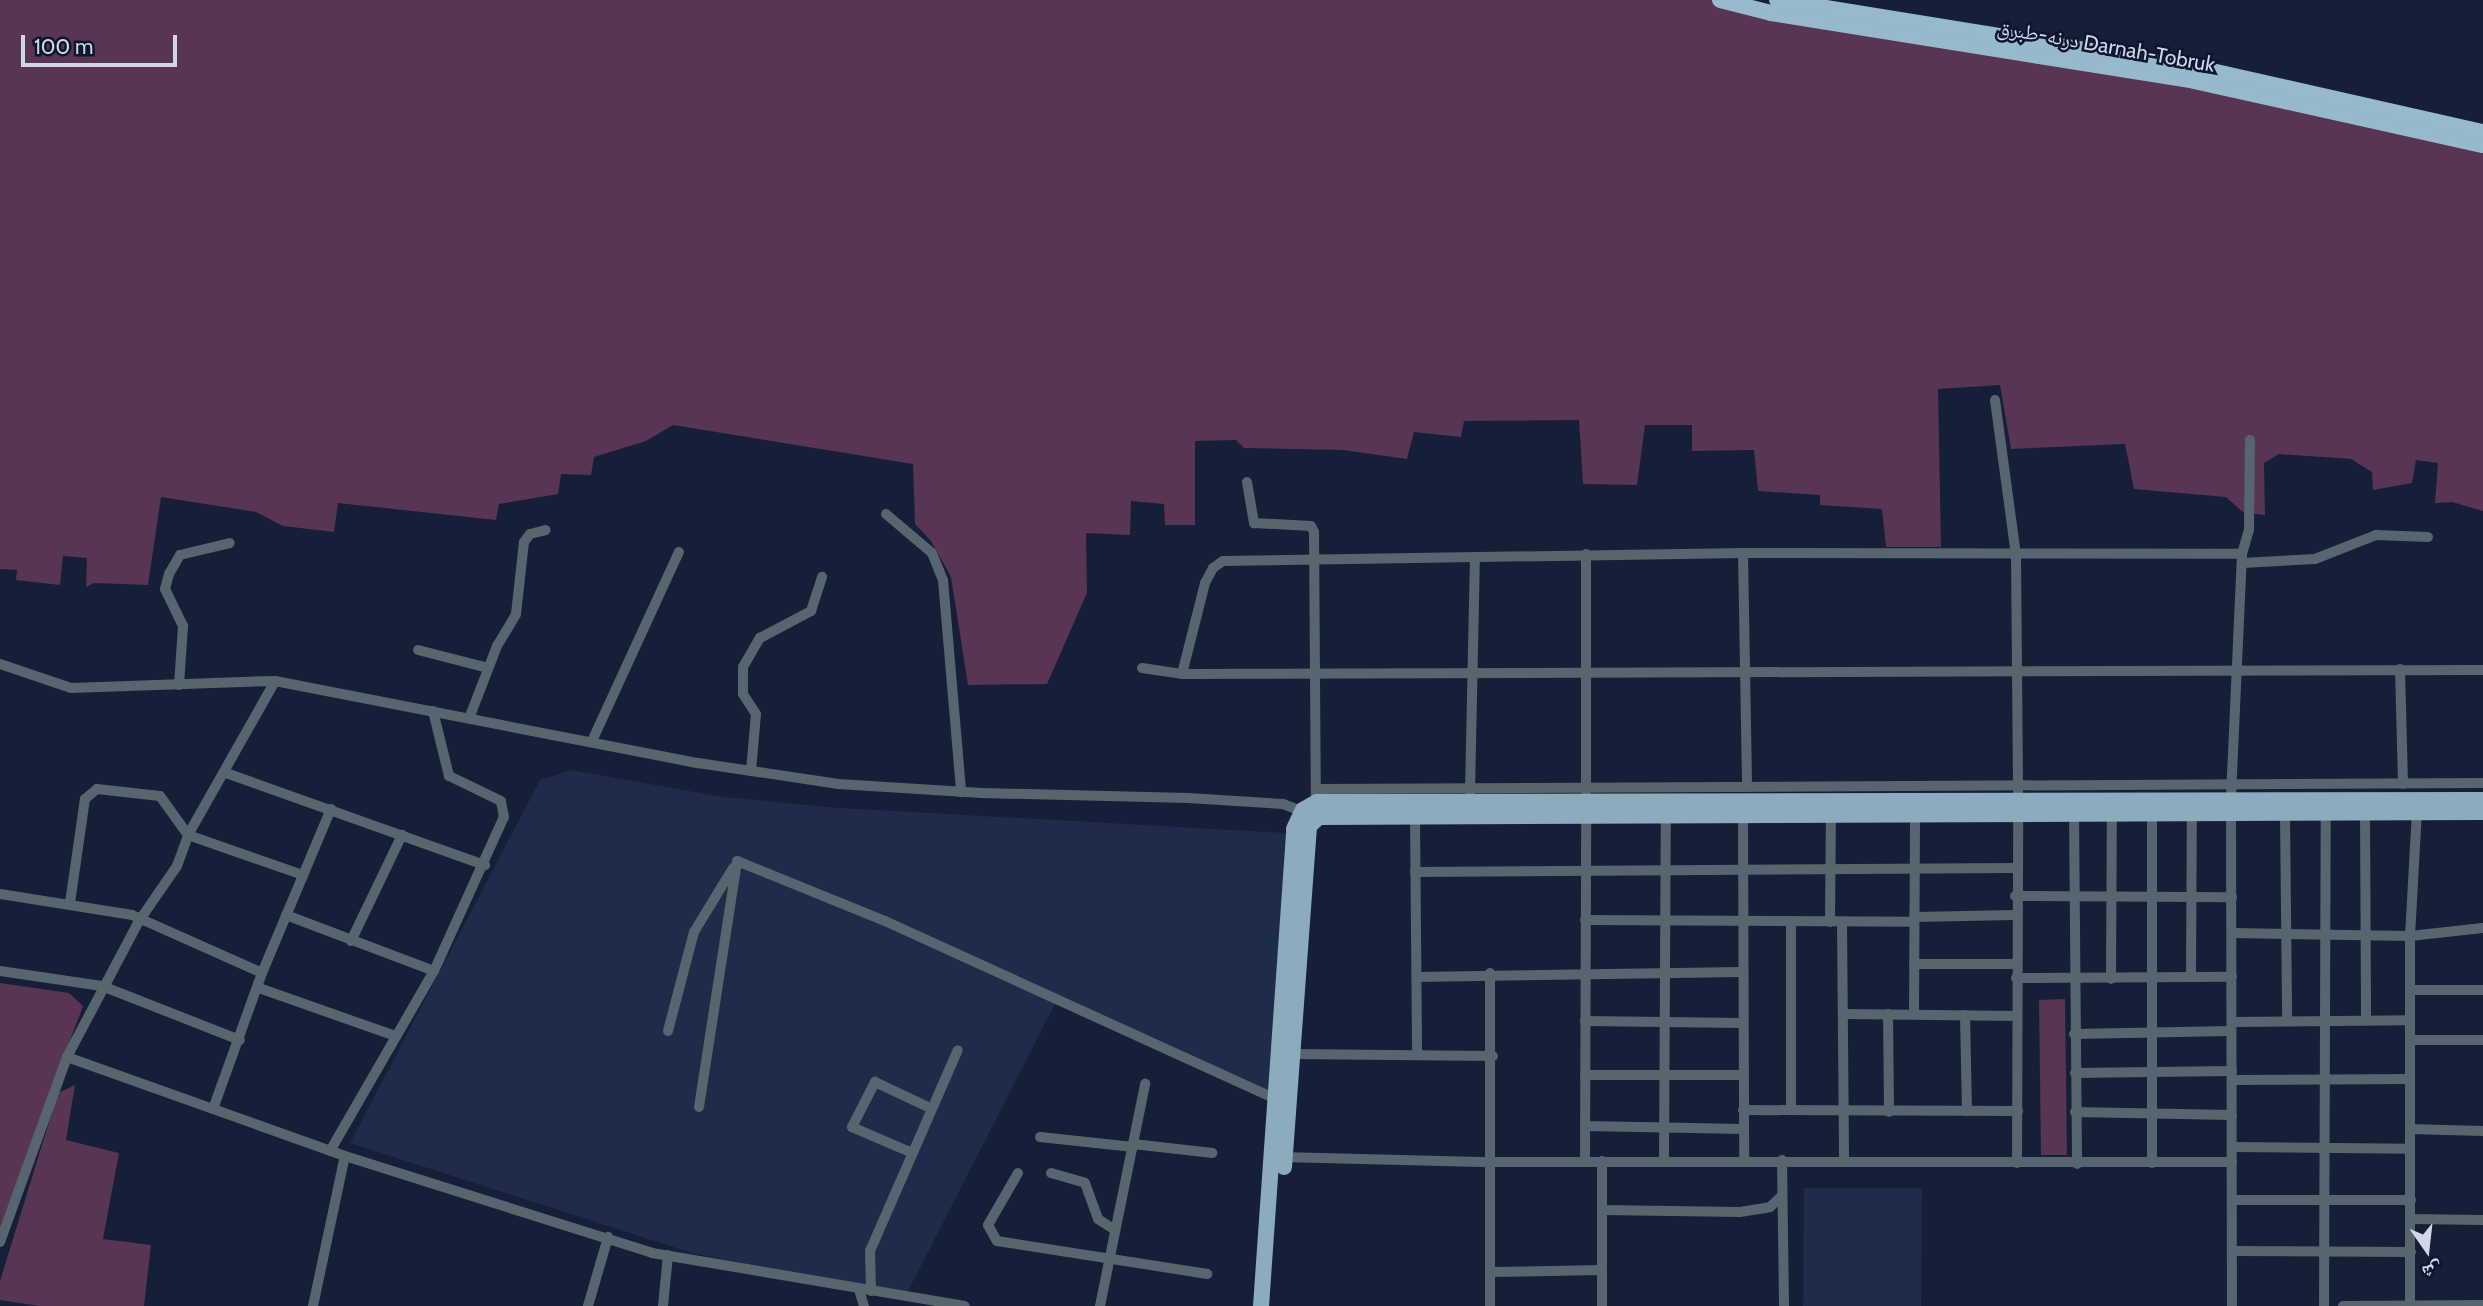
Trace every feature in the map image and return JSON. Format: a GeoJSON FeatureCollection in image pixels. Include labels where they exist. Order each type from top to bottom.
{"type":"FeatureCollection","features":[{"type":"Feature","properties":{"kind":"highway","name":"درنه-طبرق Darnah-Tobruk"},"geometry":{"type":"LineString","coordinates":[[1720,0],[1771,13],[2194,81],[2483,145]]}},
{"type":"Feature","properties":{"kind":"highway","name":"درنه-طبرق Darnah-Tobruk"},"geometry":{"type":"LineString","coordinates":[[1777,0],[2203,69],[2483,132]]}},
{"type":"Feature","properties":{"kind":"main road"},"geometry":{"type":"LineString","coordinates":[[1271,1306],[1294,829],[1314,807],[1470,795],[1586,801],[2232,800],[2483,812]]}},
{"type":"Feature","properties":{"kind":"main road"},"geometry":{"type":"LineString","coordinates":[[1314,807],[1415,816],[1586,801],[1666,815],[1830,815],[1915,814],[2018,800],[2074,813],[2112,814],[2192,811],[2232,800],[2285,814],[2365,813],[2483,800]]}},
{"type":"Feature","properties":{"kind":"main road"},"geometry":{"type":"LineString","coordinates":[[1282,1102],[1292,1054],[1309,826],[1314,807]]}},
{"type":"Feature","properties":{"kind":"main road"},"geometry":{"type":"LineString","coordinates":[[1261,1306],[1279,1158]]}},
{"type":"Feature","properties":{"kind":"street"},"geometry":{"type":"LineString","coordinates":[[1995,400],[2015,556],[2018,800],[2014,868],[2017,1163]]}},
{"type":"Feature","properties":{"kind":"street"},"geometry":{"type":"LineString","coordinates":[[2232,1306],[2234,671],[2242,558],[2249,530],[2250,440]]}},
{"type":"Feature","properties":{"kind":"street"},"geometry":{"type":"LineString","coordinates":[[0,664],[71,688],[275,681],[751,771],[838,784],[961,792],[1188,798],[1314,807],[1316,559],[1311,526],[1254,523],[1247,482]]}},
{"type":"Feature","properties":{"kind":"street"},"geometry":{"type":"LineString","coordinates":[[886,514],[932,553],[943,580],[961,792]]}},
{"type":"Feature","properties":{"kind":"street"},"geometry":{"type":"LineString","coordinates":[[470,716],[488,668],[516,614],[524,542],[530,534],[546,530]]}},
{"type":"Feature","properties":{"kind":"street"},"geometry":{"type":"LineString","coordinates":[[1182,674],[1213,568],[1223,561],[1743,553],[2315,559],[2376,535],[2428,537]]}},
{"type":"Feature","properties":{"kind":"street"},"geometry":{"type":"LineString","coordinates":[[179,685],[183,626],[165,589],[169,574],[180,555],[230,543]]}},
{"type":"Feature","properties":{"kind":"street"},"geometry":{"type":"LineString","coordinates":[[592,741],[679,552]]}},
{"type":"Feature","properties":{"kind":"street"},"geometry":{"type":"LineString","coordinates":[[1743,553],[1742,670],[1747,787]]}},
{"type":"Feature","properties":{"kind":"street"},"geometry":{"type":"LineString","coordinates":[[1586,554],[1583,672],[1586,801],[1586,1161]]}},
{"type":"Feature","properties":{"kind":"street"},"geometry":{"type":"LineString","coordinates":[[1470,795],[1469,672],[1475,558]]}},
{"type":"Feature","properties":{"kind":"street"},"geometry":{"type":"LineString","coordinates":[[751,771],[756,715],[743,694],[743,667],[761,638],[811,611],[822,577]]}},
{"type":"Feature","properties":{"kind":"street"},"geometry":{"type":"LineString","coordinates":[[418,650],[488,668]]}},
{"type":"Feature","properties":{"kind":"street"},"geometry":{"type":"LineString","coordinates":[[1142,668],[1182,674],[2016,669],[2483,670]]}},
{"type":"Feature","properties":{"kind":"street"},"geometry":{"type":"LineString","coordinates":[[2400,669],[2403,784]]}},
{"type":"Feature","properties":{"kind":"street"},"geometry":{"type":"LineString","coordinates":[[0,1242],[66,1057],[142,918],[177,866],[188,835],[226,773],[275,681]]}},
{"type":"Feature","properties":{"kind":"street"},"geometry":{"type":"LineString","coordinates":[[330,1150],[434,971],[485,865],[505,808],[501,801],[449,776],[433,711]]}},
{"type":"Feature","properties":{"kind":"street"},"geometry":{"type":"LineString","coordinates":[[226,773],[485,865]]}},
{"type":"Feature","properties":{"kind":"street"},"geometry":{"type":"LineString","coordinates":[[2232,800],[2403,784],[2483,783]]}},
{"type":"Feature","properties":{"kind":"street"},"geometry":{"type":"LineString","coordinates":[[1586,801],[1747,787],[2018,800]]}},
{"type":"Feature","properties":{"kind":"street"},"geometry":{"type":"LineString","coordinates":[[70,903],[85,799],[97,789],[160,796],[188,835],[303,875]]}},
{"type":"Feature","properties":{"kind":"street"},"geometry":{"type":"LineString","coordinates":[[2410,1306],[2410,936],[2417,807]]}},
{"type":"Feature","properties":{"kind":"street"},"geometry":{"type":"LineString","coordinates":[[213,1109],[260,988],[262,973],[331,809]]}},
{"type":"Feature","properties":{"kind":"street"},"geometry":{"type":"LineString","coordinates":[[2152,811],[2153,978],[2149,1034],[2152,1163]]}},
{"type":"Feature","properties":{"kind":"street"},"geometry":{"type":"LineString","coordinates":[[2191,977],[2192,811]]}},
{"type":"Feature","properties":{"kind":"street"},"geometry":{"type":"LineString","coordinates":[[2074,813],[2073,978],[2077,1164]]}},
{"type":"Feature","properties":{"kind":"street"},"geometry":{"type":"LineString","coordinates":[[2324,1306],[2326,813]]}},
{"type":"Feature","properties":{"kind":"street"},"geometry":{"type":"LineString","coordinates":[[2365,813],[2366,1020]]}},
{"type":"Feature","properties":{"kind":"street"},"geometry":{"type":"LineString","coordinates":[[1914,1014],[1915,814]]}},
{"type":"Feature","properties":{"kind":"street"},"geometry":{"type":"LineString","coordinates":[[2111,979],[2112,814]]}},
{"type":"Feature","properties":{"kind":"street"},"geometry":{"type":"LineString","coordinates":[[2285,814],[2287,1021]]}},
{"type":"Feature","properties":{"kind":"street"},"geometry":{"type":"LineString","coordinates":[[1664,1160],[1666,1023],[1663,873],[1666,815]]}},
{"type":"Feature","properties":{"kind":"street"},"geometry":{"type":"LineString","coordinates":[[1743,815],[1744,1160]]}},
{"type":"Feature","properties":{"kind":"street"},"geometry":{"type":"LineString","coordinates":[[1830,815],[1830,922]]}},
{"type":"Feature","properties":{"kind":"street"},"geometry":{"type":"LineString","coordinates":[[1415,816],[1417,1055]]}},
{"type":"Feature","properties":{"kind":"street"},"geometry":{"type":"LineString","coordinates":[[351,941],[402,835]]}},
{"type":"Feature","properties":{"kind":"street"},"geometry":{"type":"LineString","coordinates":[[737,861],[885,921],[1282,1102]]}},
{"type":"Feature","properties":{"kind":"street"},"geometry":{"type":"LineString","coordinates":[[668,1031],[694,932],[737,861]]}},
{"type":"Feature","properties":{"kind":"street"},"geometry":{"type":"LineString","coordinates":[[699,1107],[737,861]]}},
{"type":"Feature","properties":{"kind":"street"},"geometry":{"type":"LineString","coordinates":[[1415,872],[1663,873],[2014,868]]}},
{"type":"Feature","properties":{"kind":"street"},"geometry":{"type":"LineString","coordinates":[[0,894],[70,903],[142,918],[262,973]]}},
{"type":"Feature","properties":{"kind":"street"},"geometry":{"type":"LineString","coordinates":[[2015,896],[2232,897]]}},
{"type":"Feature","properties":{"kind":"street"},"geometry":{"type":"LineString","coordinates":[[286,915],[434,971]]}},
{"type":"Feature","properties":{"kind":"street"},"geometry":{"type":"LineString","coordinates":[[1585,920],[1664,923],[1842,922],[2015,915]]}},
{"type":"Feature","properties":{"kind":"street"},"geometry":{"type":"LineString","coordinates":[[1791,922],[1791,1110]]}},
{"type":"Feature","properties":{"kind":"street"},"geometry":{"type":"LineString","coordinates":[[1842,922],[1845,1014],[1844,1161]]}},
{"type":"Feature","properties":{"kind":"street"},"geometry":{"type":"LineString","coordinates":[[2232,933],[2410,936],[2483,928]]}},
{"type":"Feature","properties":{"kind":"street"},"geometry":{"type":"LineString","coordinates":[[1914,964],[2016,964]]}},
{"type":"Feature","properties":{"kind":"street"},"geometry":{"type":"LineString","coordinates":[[0,971],[103,986],[240,1040]]}},
{"type":"Feature","properties":{"kind":"street"},"geometry":{"type":"LineString","coordinates":[[1417,977],[1585,971],[1742,972]]}},
{"type":"Feature","properties":{"kind":"street"},"geometry":{"type":"LineString","coordinates":[[1490,973],[1493,1056],[1490,1306]]}},
{"type":"Feature","properties":{"kind":"street"},"geometry":{"type":"LineString","coordinates":[[2016,978],[2232,978]]}},
{"type":"Feature","properties":{"kind":"street"},"geometry":{"type":"LineString","coordinates":[[260,988],[395,1036]]}},
{"type":"Feature","properties":{"kind":"street"},"geometry":{"type":"LineString","coordinates":[[2410,990],[2483,990]]}},
{"type":"Feature","properties":{"kind":"street"},"geometry":{"type":"LineString","coordinates":[[1845,1014],[2017,1016]]}},
{"type":"Feature","properties":{"kind":"street"},"geometry":{"type":"LineString","coordinates":[[1888,1014],[1889,1111]]}},
{"type":"Feature","properties":{"kind":"street"},"geometry":{"type":"LineString","coordinates":[[1965,1015],[1967,1111]]}},
{"type":"Feature","properties":{"kind":"street"},"geometry":{"type":"LineString","coordinates":[[2074,1034],[2149,1034],[2287,1021],[2410,1020]]}},
{"type":"Feature","properties":{"kind":"street"},"geometry":{"type":"LineString","coordinates":[[1585,1021],[1742,1023]]}},
{"type":"Feature","properties":{"kind":"street"},"geometry":{"type":"LineString","coordinates":[[2410,1040],[2483,1040]]}},
{"type":"Feature","properties":{"kind":"street"},"geometry":{"type":"LineString","coordinates":[[871,1291],[870,1251],[910,1152],[958,1050]]}},
{"type":"Feature","properties":{"kind":"street"},"geometry":{"type":"LineString","coordinates":[[1292,1054],[1493,1056]]}},
{"type":"Feature","properties":{"kind":"street"},"geometry":{"type":"LineString","coordinates":[[66,1057],[345,1156],[668,1255],[965,1306]]}},
{"type":"Feature","properties":{"kind":"street"},"geometry":{"type":"LineString","coordinates":[[2075,1073],[2410,1079]]}},
{"type":"Feature","properties":{"kind":"street"},"geometry":{"type":"LineString","coordinates":[[1586,1075],[1743,1075]]}},
{"type":"Feature","properties":{"kind":"street"},"geometry":{"type":"LineString","coordinates":[[910,1152],[852,1127],[875,1082],[930,1108]]}},
{"type":"Feature","properties":{"kind":"street"},"geometry":{"type":"LineString","coordinates":[[1100,1306],[1145,1084]]}},
{"type":"Feature","properties":{"kind":"street"},"geometry":{"type":"LineString","coordinates":[[1743,1110],[2018,1111]]}},
{"type":"Feature","properties":{"kind":"street"},"geometry":{"type":"LineString","coordinates":[[2076,1112],[2232,1115]]}},
{"type":"Feature","properties":{"kind":"street"},"geometry":{"type":"LineString","coordinates":[[1586,1126],[1744,1129]]}},
{"type":"Feature","properties":{"kind":"street"},"geometry":{"type":"LineString","coordinates":[[2410,1129],[2483,1131]]}},
{"type":"Feature","properties":{"kind":"street"},"geometry":{"type":"LineString","coordinates":[[1040,1137],[1212,1153]]}},
{"type":"Feature","properties":{"kind":"street"},"geometry":{"type":"LineString","coordinates":[[2232,1147],[2410,1149]]}},
{"type":"Feature","properties":{"kind":"street"},"geometry":{"type":"LineString","coordinates":[[313,1306],[345,1156]]}},
{"type":"Feature","properties":{"kind":"street"},"geometry":{"type":"LineString","coordinates":[[1279,1158],[1491,1162],[2232,1162]]}},
{"type":"Feature","properties":{"kind":"street"},"geometry":{"type":"LineString","coordinates":[[1782,1160],[1784,1306]]}},
{"type":"Feature","properties":{"kind":"street"},"geometry":{"type":"LineString","coordinates":[[1602,1161],[1602,1306]]}},
{"type":"Feature","properties":{"kind":"street"},"geometry":{"type":"LineString","coordinates":[[1018,1173],[988,1225],[990,1235],[998,1241],[1208,1274]]}},
{"type":"Feature","properties":{"kind":"street"},"geometry":{"type":"LineString","coordinates":[[1051,1173],[1085,1184],[1098,1219],[1115,1230]]}},
{"type":"Feature","properties":{"kind":"street"},"geometry":{"type":"LineString","coordinates":[[1602,1210],[1740,1212],[1770,1207],[1782,1196]]}},
{"type":"Feature","properties":{"kind":"street"},"geometry":{"type":"LineString","coordinates":[[2232,1200],[2410,1200]]}},
{"type":"Feature","properties":{"kind":"street"},"geometry":{"type":"LineString","coordinates":[[2410,1219],[2483,1220]]}},
{"type":"Feature","properties":{"kind":"street"},"geometry":{"type":"LineString","coordinates":[[588,1306],[608,1237]]}},
{"type":"Feature","properties":{"kind":"street"},"geometry":{"type":"LineString","coordinates":[[2232,1251],[2411,1252]]}},
{"type":"Feature","properties":{"kind":"street"},"geometry":{"type":"LineString","coordinates":[[663,1306],[668,1255]]}},
{"type":"Feature","properties":{"kind":"street"},"geometry":{"type":"LineString","coordinates":[[1490,1272],[1602,1270]]}},
{"type":"Feature","properties":{"kind":"street"},"geometry":{"type":"LineString","coordinates":[[859,1289],[864,1306]]}},
{"type":"Feature","properties":{"kind":"street"},"geometry":{"type":"LineString","coordinates":[[2343,1306],[2483,1305]]}},
{"type":"Feature","properties":{"kind":"shaded area"},"geometry":{"type":"Polygon","coordinates":[[[0,0],[1713,0],[2158,79],[2483,149],[2483,511],[2452,502],[2435,503],[2438,463],[2416,460],[2412,483],[2373,490],[2372,472],[2351,459],[2279,454],[2264,463],[2265,515],[2244,513],[2226,497],[2134,489],[2125,444],[2011,449],[2000,385],[1938,389],[1941,547],[1886,547],[1882,509],[1820,505],[1820,495],[1758,491],[1754,450],[1692,451],[1692,425],[1645,425],[1637,485],[1583,484],[1579,420],[1464,421],[1461,437],[1414,432],[1407,459],[1343,450],[1244,448],[1236,440],[1195,441],[1195,525],[1165,525],[1164,504],[1131,501],[1130,535],[1086,533],[1087,593],[1047,684],[968,685],[951,577],[931,541],[915,524],[913,464],[673,425],[646,441],[594,457],[591,475],[561,474],[558,494],[499,504],[496,520],[338,503],[334,532],[283,526],[256,512],[161,497],[148,585],[94,583],[86,587],[87,558],[63,556],[60,585],[16,580],[17,570],[0,569],[0,0]]]}},
{"type":"Feature","properties":{"kind":"shaded area"},"geometry":{"type":"Polygon","coordinates":[[[571,770],[723,797],[840,808],[1287,833],[1274,1101],[1057,1000],[906,1295],[692,1253],[350,1143],[540,780],[571,770]]]}},
{"type":"Feature","properties":{"kind":"shaded area"},"geometry":{"type":"Polygon","coordinates":[[[0,983],[69,993],[83,1006],[0,1227],[0,983]]]}},
{"type":"Feature","properties":{"kind":"shaded area"},"geometry":{"type":"Polygon","coordinates":[[[2065,999],[2067,1155],[2041,1155],[2039,1000],[2065,999]]]}},
{"type":"Feature","properties":{"kind":"shaded area"},"geometry":{"type":"Polygon","coordinates":[[[75,1085],[66,1140],[119,1153],[103,1239],[151,1245],[144,1306],[39,1306],[0,1300],[0,1281],[58,1093],[75,1085]]]}},
{"type":"Feature","properties":{"kind":"shaded area"},"geometry":{"type":"Polygon","coordinates":[[[1804,1188],[1922,1188],[1921,1306],[1803,1306],[1804,1188]]]}}]}
